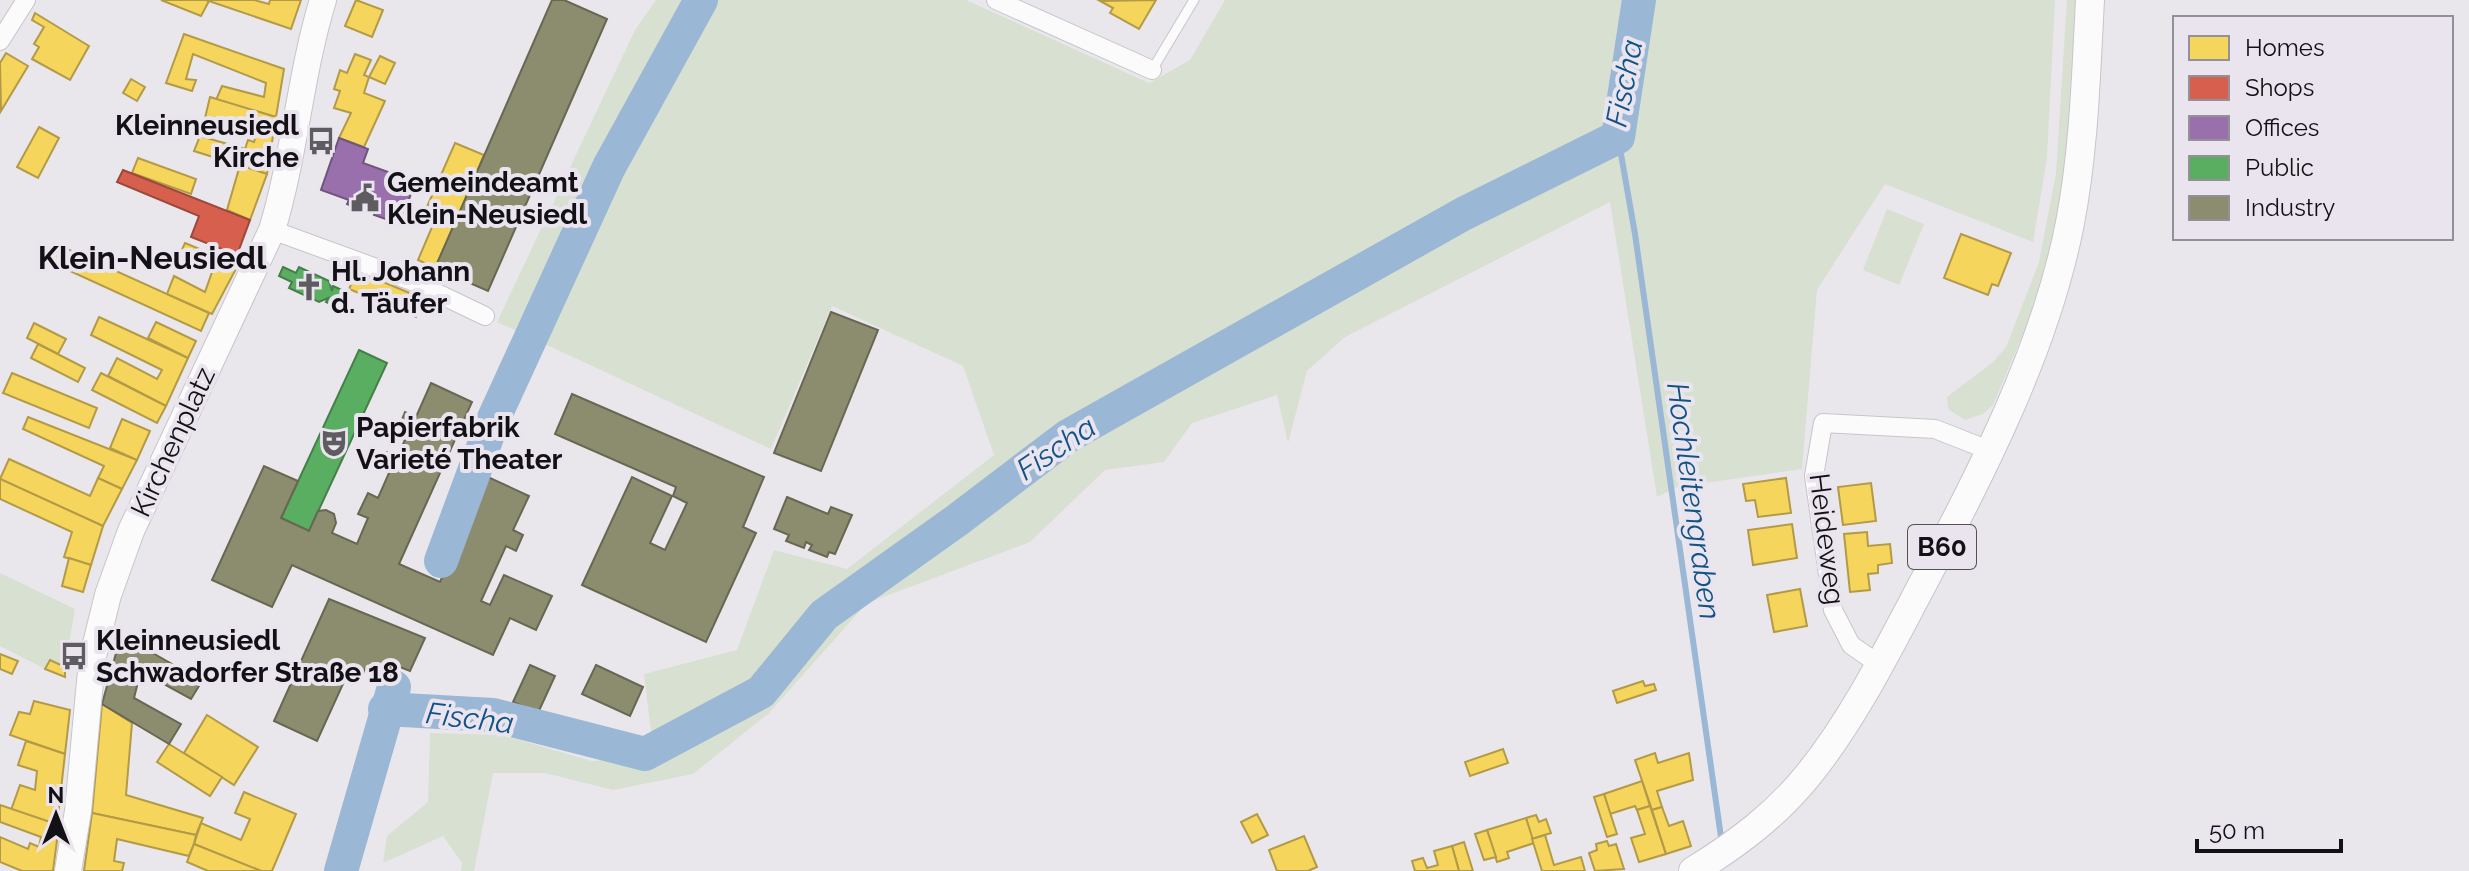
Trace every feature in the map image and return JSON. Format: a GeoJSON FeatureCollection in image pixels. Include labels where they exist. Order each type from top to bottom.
{"type":"FeatureCollection","features":[{"type":"Feature","properties":{"kind":"main road","name":"Kirchenplatz"},"geometry":{"type":"LineString","coordinates":[[68,871],[78,811],[92,660],[108,595],[131,531],[272,230],[287,179],[307,66],[323,0]]}},
{"type":"Feature","properties":{"kind":"main road","name":"B60"},"geometry":{"type":"LineString","coordinates":[[1711,860],[1767,819],[1810,773],[1880,665],[1991,451],[2047,307],[2070,225],[2081,150],[2090,0]]}},
{"type":"Feature","properties":{"kind":"street"},"geometry":{"type":"LineString","coordinates":[[0,41],[26,0]]}},
{"type":"Feature","properties":{"kind":"street"},"geometry":{"type":"LineString","coordinates":[[996,0],[1152,70]]}},
{"type":"Feature","properties":{"kind":"street"},"geometry":{"type":"LineString","coordinates":[[272,230],[412,281],[485,316]]}},
{"type":"Feature","properties":{"kind":"street","name":"Heideweg"},"geometry":{"type":"LineString","coordinates":[[1880,665],[1851,645],[1833,610],[1814,476],[1823,423],[1935,429],[1991,451]]}},
{"type":"Feature","properties":{"kind":"lane"},"geometry":{"type":"LineString","coordinates":[[1152,70],[1194,0]]}},
{"type":"Feature","properties":{"kind":"green space"},"geometry":{"type":"Polygon","coordinates":[[[656,0],[966,0],[1149,83],[1190,60],[1225,0],[2055,0],[2047,158],[2033,242],[1885,184],[1817,290],[1802,469],[1677,487],[1657,497],[1610,202],[1345,337],[1307,371],[1288,443],[1277,395],[1192,423],[1164,462],[1105,470],[1030,542],[867,603],[769,713],[693,774],[613,790],[545,773],[493,773],[474,871],[461,871],[462,863],[443,836],[383,863],[387,836],[428,802],[430,733],[502,735],[592,761],[661,756],[651,732],[644,674],[737,650],[774,550],[847,569],[994,455],[963,366],[832,306],[771,449],[497,322],[635,30],[656,0]]]}},
{"type":"Feature","properties":{"kind":"green space"},"geometry":{"type":"Polygon","coordinates":[[[2067,0],[2081,0],[2068,164],[2043,286],[1993,405],[1983,414],[1965,420],[1948,409],[1947,397],[1993,362],[2006,347],[2039,262],[2056,173],[2067,0]]]}},
{"type":"Feature","properties":{"kind":"green space"},"geometry":{"type":"Polygon","coordinates":[[[1887,209],[1924,224],[1899,285],[1863,270],[1887,209]]]}},
{"type":"Feature","properties":{"kind":"green space"},"geometry":{"type":"Polygon","coordinates":[[[0,573],[75,609],[65,667],[50,660],[45,669],[0,646],[0,573]]]}},
{"type":"Feature","properties":{"kind":"building: Homes"},"geometry":{"type":"Polygon","coordinates":[[[161,0],[206,0],[209,1],[201,16],[161,0]]]}},
{"type":"Feature","properties":{"kind":"building: Homes"},"geometry":{"type":"Polygon","coordinates":[[[206,0],[254,0],[269,4],[270,0],[301,0],[291,29],[206,0]]]}},
{"type":"Feature","properties":{"kind":"building: Homes"},"geometry":{"type":"Polygon","coordinates":[[[356,0],[383,10],[372,37],[345,26],[356,0]]]}},
{"type":"Feature","properties":{"kind":"building: Homes"},"geometry":{"type":"Polygon","coordinates":[[[1156,0],[1139,29],[1110,13],[1113,8],[1100,1],[1156,0]]]}},
{"type":"Feature","properties":{"kind":"building: Homes"},"geometry":{"type":"Polygon","coordinates":[[[35,13],[89,46],[70,80],[32,59],[39,47],[34,44],[44,27],[32,20],[35,13]]]}},
{"type":"Feature","properties":{"kind":"building: Homes"},"geometry":{"type":"Polygon","coordinates":[[[184,34],[284,69],[276,117],[216,100],[222,86],[264,97],[266,83],[193,54],[186,79],[196,80],[192,91],[166,83],[184,34]]]}},
{"type":"Feature","properties":{"kind":"building: Homes"},"geometry":{"type":"Polygon","coordinates":[[[6,53],[28,66],[1,111],[0,63],[6,53]]]}},
{"type":"Feature","properties":{"kind":"building: Homes"},"geometry":{"type":"Polygon","coordinates":[[[355,54],[371,60],[364,75],[369,77],[364,93],[385,101],[364,147],[339,138],[351,113],[334,108],[340,91],[334,89],[340,70],[347,73],[355,54]]]}},
{"type":"Feature","properties":{"kind":"building: Homes"},"geometry":{"type":"Polygon","coordinates":[[[380,56],[395,63],[385,84],[369,77],[380,56]]]}},
{"type":"Feature","properties":{"kind":"building: Homes"},"geometry":{"type":"Polygon","coordinates":[[[131,79],[145,87],[137,101],[123,93],[131,79]]]}},
{"type":"Feature","properties":{"kind":"building: Homes"},"geometry":{"type":"Polygon","coordinates":[[[210,97],[276,117],[267,174],[194,151],[200,136],[245,149],[248,140],[254,142],[257,132],[205,118],[210,97]]]}},
{"type":"Feature","properties":{"kind":"building: Homes"},"geometry":{"type":"Polygon","coordinates":[[[39,127],[59,138],[38,178],[17,167],[39,127]]]}},
{"type":"Feature","properties":{"kind":"building: Homes"},"geometry":{"type":"Polygon","coordinates":[[[455,143],[484,155],[456,222],[426,209],[455,143]]]}},
{"type":"Feature","properties":{"kind":"building: Homes"},"geometry":{"type":"Polygon","coordinates":[[[138,158],[196,179],[191,194],[132,173],[138,158]]]}},
{"type":"Feature","properties":{"kind":"building: Homes"},"geometry":{"type":"Polygon","coordinates":[[[240,165],[267,174],[250,220],[227,210],[240,165]]]}},
{"type":"Feature","properties":{"kind":"building: Homes"},"geometry":{"type":"Polygon","coordinates":[[[435,220],[453,228],[435,268],[418,260],[435,220]]]}},
{"type":"Feature","properties":{"kind":"building: Homes"},"geometry":{"type":"Polygon","coordinates":[[[1961,234],[2011,253],[1998,286],[1992,284],[1988,295],[1944,278],[1961,234]]]}},
{"type":"Feature","properties":{"kind":"building: Homes"},"geometry":{"type":"Polygon","coordinates":[[[54,243],[209,313],[201,331],[46,260],[54,243]]]}},
{"type":"Feature","properties":{"kind":"building: Homes"},"geometry":{"type":"Polygon","coordinates":[[[185,243],[238,265],[212,314],[167,294],[174,276],[205,292],[212,272],[178,258],[185,243]]]}},
{"type":"Feature","properties":{"kind":"building: Homes"},"geometry":{"type":"Polygon","coordinates":[[[357,271],[424,299],[416,317],[349,289],[357,271]]]}},
{"type":"Feature","properties":{"kind":"building: Homes"},"geometry":{"type":"Polygon","coordinates":[[[99,317],[188,358],[166,406],[108,376],[117,358],[157,379],[162,370],[91,335],[99,317]]]}},
{"type":"Feature","properties":{"kind":"building: Homes"},"geometry":{"type":"Polygon","coordinates":[[[156,322],[196,341],[188,358],[148,338],[156,322]]]}},
{"type":"Feature","properties":{"kind":"building: Homes"},"geometry":{"type":"Polygon","coordinates":[[[34,323],[66,339],[58,354],[27,338],[34,323]]]}},
{"type":"Feature","properties":{"kind":"building: Homes"},"geometry":{"type":"Polygon","coordinates":[[[38,344],[85,368],[78,382],[31,358],[38,344]]]}},
{"type":"Feature","properties":{"kind":"building: Homes"},"geometry":{"type":"Polygon","coordinates":[[[12,373],[97,408],[89,428],[3,393],[12,373]]]}},
{"type":"Feature","properties":{"kind":"building: Homes"},"geometry":{"type":"Polygon","coordinates":[[[101,373],[166,406],[157,423],[92,390],[101,373]]]}},
{"type":"Feature","properties":{"kind":"building: Homes"},"geometry":{"type":"Polygon","coordinates":[[[28,417],[137,460],[122,489],[98,478],[104,466],[23,429],[28,417]]]}},
{"type":"Feature","properties":{"kind":"building: Homes"},"geometry":{"type":"Polygon","coordinates":[[[122,419],[150,431],[137,460],[110,448],[122,419]]]}},
{"type":"Feature","properties":{"kind":"building: Homes"},"geometry":{"type":"Polygon","coordinates":[[[9,459],[90,496],[98,478],[122,489],[103,526],[0,479],[9,459]]]}},
{"type":"Feature","properties":{"kind":"building: Homes"},"geometry":{"type":"Polygon","coordinates":[[[1786,478],[1791,513],[1758,517],[1755,500],[1746,501],[1743,484],[1786,478]]]}},
{"type":"Feature","properties":{"kind":"building: Homes"},"geometry":{"type":"Polygon","coordinates":[[[0,479],[103,526],[91,565],[64,557],[72,532],[0,499],[0,479]]]}},
{"type":"Feature","properties":{"kind":"building: Homes"},"geometry":{"type":"Polygon","coordinates":[[[1871,483],[1876,521],[1843,525],[1838,487],[1871,483]]]}},
{"type":"Feature","properties":{"kind":"building: Homes"},"geometry":{"type":"Polygon","coordinates":[[[1792,524],[1797,558],[1753,565],[1748,530],[1792,524]]]}},
{"type":"Feature","properties":{"kind":"building: Homes"},"geometry":{"type":"Polygon","coordinates":[[[1867,532],[1868,546],[1890,544],[1892,563],[1878,565],[1878,573],[1868,574],[1870,590],[1850,592],[1844,534],[1867,532]]]}},
{"type":"Feature","properties":{"kind":"building: Homes"},"geometry":{"type":"Polygon","coordinates":[[[69,558],[91,565],[83,592],[62,586],[69,558]]]}},
{"type":"Feature","properties":{"kind":"building: Homes"},"geometry":{"type":"Polygon","coordinates":[[[1800,589],[1807,626],[1774,632],[1767,595],[1800,589]]]}},
{"type":"Feature","properties":{"kind":"building: Homes"},"geometry":{"type":"Polygon","coordinates":[[[0,654],[18,661],[12,674],[0,669],[0,654]]]}},
{"type":"Feature","properties":{"kind":"building: Homes"},"geometry":{"type":"Polygon","coordinates":[[[50,660],[65,667],[65,677],[45,669],[50,660]]]}},
{"type":"Feature","properties":{"kind":"building: Homes"},"geometry":{"type":"Polygon","coordinates":[[[1643,681],[1645,686],[1654,684],[1656,690],[1617,703],[1613,691],[1643,681]]]}},
{"type":"Feature","properties":{"kind":"building: Homes"},"geometry":{"type":"Polygon","coordinates":[[[34,701],[70,710],[65,754],[10,735],[19,712],[30,714],[34,701]]]}},
{"type":"Feature","properties":{"kind":"building: Homes"},"geometry":{"type":"Polygon","coordinates":[[[102,704],[132,723],[126,795],[203,818],[196,835],[92,813],[102,704]]]}},
{"type":"Feature","properties":{"kind":"building: Homes"},"geometry":{"type":"Polygon","coordinates":[[[207,715],[258,747],[234,785],[184,753],[207,715]]]}},
{"type":"Feature","properties":{"kind":"building: Homes"},"geometry":{"type":"Polygon","coordinates":[[[26,741],[65,754],[57,825],[11,810],[20,785],[35,790],[37,771],[18,765],[26,741]]]}},
{"type":"Feature","properties":{"kind":"building: Homes"},"geometry":{"type":"Polygon","coordinates":[[[169,744],[222,777],[210,796],[157,762],[169,744]]]}},
{"type":"Feature","properties":{"kind":"building: Homes"},"geometry":{"type":"Polygon","coordinates":[[[1503,749],[1508,763],[1470,776],[1465,762],[1503,749]]]}},
{"type":"Feature","properties":{"kind":"building: Homes"},"geometry":{"type":"Polygon","coordinates":[[[1655,753],[1658,763],[1689,753],[1693,780],[1657,791],[1662,807],[1652,810],[1635,760],[1655,753]]]}},
{"type":"Feature","properties":{"kind":"building: Homes"},"geometry":{"type":"Polygon","coordinates":[[[1642,781],[1650,806],[1637,810],[1635,806],[1610,814],[1604,794],[1642,781]]]}},
{"type":"Feature","properties":{"kind":"building: Homes"},"geometry":{"type":"Polygon","coordinates":[[[244,792],[296,814],[272,871],[261,871],[194,844],[201,823],[241,840],[250,819],[235,813],[244,792]]]}},
{"type":"Feature","properties":{"kind":"building: Homes"},"geometry":{"type":"Polygon","coordinates":[[[1604,794],[1617,834],[1607,837],[1594,797],[1604,794]]]}},
{"type":"Feature","properties":{"kind":"building: Homes"},"geometry":{"type":"Polygon","coordinates":[[[0,805],[59,825],[53,871],[22,871],[0,862],[0,837],[28,849],[30,843],[39,847],[41,837],[0,822],[0,805]]]}},
{"type":"Feature","properties":{"kind":"building: Homes"},"geometry":{"type":"Polygon","coordinates":[[[1650,806],[1666,854],[1639,862],[1631,838],[1645,834],[1637,810],[1650,806]]]}},
{"type":"Feature","properties":{"kind":"building: Homes"},"geometry":{"type":"Polygon","coordinates":[[[1662,807],[1669,826],[1683,821],[1691,846],[1666,854],[1652,810],[1662,807]]]}},
{"type":"Feature","properties":{"kind":"building: Homes"},"geometry":{"type":"Polygon","coordinates":[[[92,813],[196,835],[194,844],[189,856],[117,839],[114,861],[124,863],[122,871],[84,871],[92,813]]]}},
{"type":"Feature","properties":{"kind":"building: Homes"},"geometry":{"type":"Polygon","coordinates":[[[1257,814],[1268,835],[1252,843],[1241,822],[1257,814]]]}},
{"type":"Feature","properties":{"kind":"building: Homes"},"geometry":{"type":"Polygon","coordinates":[[[1536,815],[1539,822],[1546,819],[1551,833],[1532,839],[1526,818],[1536,815]]]}},
{"type":"Feature","properties":{"kind":"building: Homes"},"geometry":{"type":"Polygon","coordinates":[[[1526,818],[1534,843],[1507,852],[1509,858],[1497,862],[1487,830],[1526,818]]]}},
{"type":"Feature","properties":{"kind":"building: Homes"},"geometry":{"type":"Polygon","coordinates":[[[1487,830],[1496,857],[1484,860],[1475,834],[1487,830]]]}},
{"type":"Feature","properties":{"kind":"building: Homes"},"geometry":{"type":"Polygon","coordinates":[[[1545,835],[1554,865],[1581,857],[1585,871],[1542,871],[1532,839],[1545,835]]]}},
{"type":"Feature","properties":{"kind":"building: Homes"},"geometry":{"type":"Polygon","coordinates":[[[1304,836],[1317,867],[1308,871],[1277,871],[1269,850],[1304,836]]]}},
{"type":"Feature","properties":{"kind":"building: Homes"},"geometry":{"type":"Polygon","coordinates":[[[1607,841],[1609,846],[1616,844],[1624,869],[1595,871],[1589,853],[1597,850],[1596,844],[1607,841]]]}},
{"type":"Feature","properties":{"kind":"building: Homes"},"geometry":{"type":"Polygon","coordinates":[[[1464,842],[1473,871],[1459,871],[1452,846],[1464,842]]]}},
{"type":"Feature","properties":{"kind":"building: Homes"},"geometry":{"type":"Polygon","coordinates":[[[194,844],[261,871],[208,871],[187,862],[194,844]]]}},
{"type":"Feature","properties":{"kind":"building: Homes"},"geometry":{"type":"Polygon","coordinates":[[[1452,846],[1459,871],[1415,871],[1412,861],[1423,858],[1427,868],[1438,865],[1434,851],[1452,846]]]}},
{"type":"Feature","properties":{"kind":"building: Shops"},"geometry":{"type":"Polygon","coordinates":[[[123,170],[250,220],[237,255],[191,237],[199,216],[117,182],[123,170]]]}},
{"type":"Feature","properties":{"kind":"building: Offices"},"geometry":{"type":"Polygon","coordinates":[[[339,138],[368,149],[363,163],[391,173],[387,182],[412,191],[400,224],[374,215],[376,210],[357,203],[356,208],[347,204],[349,200],[321,190],[339,138]]]}},
{"type":"Feature","properties":{"kind":"building: Public","name":"Hl. Johann d. Täufer"},"geometry":{"type":"Polygon","coordinates":[[[283,267],[296,273],[299,267],[329,281],[332,291],[333,286],[342,290],[335,306],[326,302],[328,298],[319,302],[289,288],[292,282],[279,276],[283,267]]]}},
{"type":"Feature","properties":{"kind":"building: Public"},"geometry":{"type":"Polygon","coordinates":[[[359,350],[387,363],[309,531],[281,518],[359,350]]]}},
{"type":"Feature","properties":{"kind":"building: Industry"},"geometry":{"type":"Polygon","coordinates":[[[552,0],[564,0],[607,19],[488,291],[435,268],[552,0]]]}},
{"type":"Feature","properties":{"kind":"building: Industry"},"geometry":{"type":"Polygon","coordinates":[[[831,312],[878,330],[821,471],[774,453],[831,312]]]}},
{"type":"Feature","properties":{"kind":"building: Industry"},"geometry":{"type":"Polygon","coordinates":[[[431,383],[472,402],[399,564],[440,582],[488,477],[529,496],[513,530],[523,535],[516,551],[506,546],[481,601],[490,605],[504,575],[552,596],[536,630],[510,618],[493,655],[292,565],[272,607],[212,580],[264,466],[298,481],[281,518],[309,531],[318,511],[326,510],[334,514],[336,523],[332,533],[357,544],[368,518],[358,514],[368,493],[378,498],[389,473],[380,468],[387,452],[397,457],[405,440],[395,436],[405,412],[416,417],[431,383]]]}},
{"type":"Feature","properties":{"kind":"building: Industry"},"geometry":{"type":"Polygon","coordinates":[[[572,394],[764,477],[743,527],[756,533],[706,642],[582,585],[632,477],[672,496],[650,543],[665,550],[687,503],[673,496],[676,487],[555,434],[572,394]]]}},
{"type":"Feature","properties":{"kind":"building: Industry"},"geometry":{"type":"Polygon","coordinates":[[[787,497],[828,514],[831,507],[852,515],[835,554],[829,552],[827,557],[809,550],[812,545],[806,542],[804,548],[786,541],[789,535],[774,529],[787,497]]]}},
{"type":"Feature","properties":{"kind":"building: Industry"},"geometry":{"type":"Polygon","coordinates":[[[329,599],[425,638],[410,671],[400,667],[394,680],[366,667],[360,680],[347,675],[317,741],[274,721],[329,599]]]}},
{"type":"Feature","properties":{"kind":"building: Industry"},"geometry":{"type":"Polygon","coordinates":[[[121,635],[202,681],[191,699],[131,666],[128,676],[138,682],[134,698],[181,724],[169,744],[102,704],[121,635]]]}},
{"type":"Feature","properties":{"kind":"building: Industry"},"geometry":{"type":"Polygon","coordinates":[[[530,665],[555,676],[538,713],[513,702],[530,665]]]}},
{"type":"Feature","properties":{"kind":"building: Industry"},"geometry":{"type":"Polygon","coordinates":[[[596,665],[643,687],[630,716],[582,694],[596,665]]]}},
{"type":"Feature","properties":{"kind":"waterway","name":"Fischa"},"geometry":{"type":"LineString","coordinates":[[441,561],[494,418],[609,167],[701,0]]}},
{"type":"Feature","properties":{"kind":"waterway","name":"Fischa"},"geometry":{"type":"LineString","coordinates":[[385,709],[493,715],[645,754],[761,692],[824,615],[1068,436],[1463,214],[1618,137],[1639,0]]}},
{"type":"Feature","properties":{"kind":"waterway","name":"Hochleitengraben"},"geometry":{"type":"LineString","coordinates":[[1618,137],[1635,234],[1722,844]]}},
{"type":"Feature","properties":{"kind":"waterway","name":"Fischa"},"geometry":{"type":"LineString","coordinates":[[341,871],[394,687]]}},
{"type":"Feature","properties":{"kind":"place","name":"Kleinneusiedl Kirche"},"geometry":{"type":"Point","coordinates":[321,141]}},
{"type":"Feature","properties":{"kind":"place","name":"Gemeindeamt Klein-Neusiedl"},"geometry":{"type":"Point","coordinates":[365,198]}},
{"type":"Feature","properties":{"kind":"place","name":"Hl. Johann d. Täufer"},"geometry":{"type":"Point","coordinates":[309,287]}},
{"type":"Feature","properties":{"kind":"place","name":"Papierfabrik Varieté Theater"},"geometry":{"type":"Point","coordinates":[334,443]}},
{"type":"Feature","properties":{"kind":"place","name":"Kleinneusiedl Schwadorfer Straße 18"},"geometry":{"type":"Point","coordinates":[74,656]}},
{"type":"Feature","properties":{"kind":"district","name":"Klein-Neusiedl"},"geometry":{"type":"Point","coordinates":[152,257]}}]}
